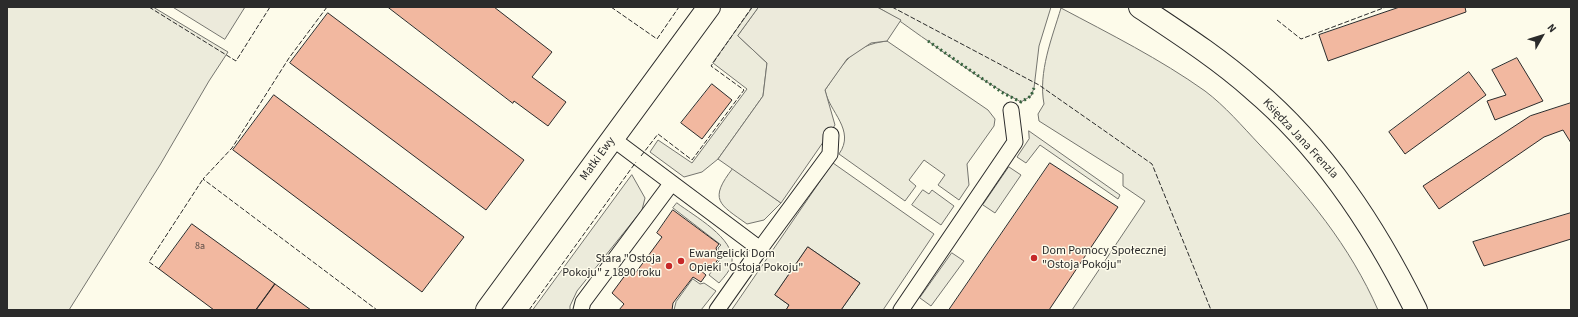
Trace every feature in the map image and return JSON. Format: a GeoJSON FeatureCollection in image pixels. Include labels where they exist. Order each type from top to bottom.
{"type":"FeatureCollection","features":[{"type":"Feature","properties":{"kind":"main road","name":"Matki Ewy"},"geometry":{"type":"LineString","coordinates":[[487,310],[709,7]]}},
{"type":"Feature","properties":{"kind":"main road","name":"Księdza Jana Frenzla"},"geometry":{"type":"LineString","coordinates":[[1140,7],[1203,48],[1254,89],[1305,140],[1342,184],[1372,228],[1416,310]]}},
{"type":"Feature","properties":{"kind":"lane"},"geometry":{"type":"LineString","coordinates":[[901,310],[1015,142],[1011,110]]}},
{"type":"Feature","properties":{"kind":"lane"},"geometry":{"type":"LineString","coordinates":[[717,310],[830,154],[831,135]]}},
{"type":"Feature","properties":{"kind":"lane"},"geometry":{"type":"LineString","coordinates":[[613,139],[760,249]]}},
{"type":"Feature","properties":{"kind":"lane"},"geometry":{"type":"LineString","coordinates":[[581,310],[583,302],[672,184]]}},
{"type":"Feature","properties":{"kind":"shaded area"},"geometry":{"type":"Polygon","coordinates":[[[7,7],[153,7],[228,52],[209,81],[160,165],[69,310],[7,310],[7,7]]]}},
{"type":"Feature","properties":{"kind":"shaded area"},"geometry":{"type":"Polygon","coordinates":[[[173,7],[245,7],[225,39],[173,7]]]}},
{"type":"Feature","properties":{"kind":"shaded area"},"geometry":{"type":"Polygon","coordinates":[[[753,7],[759,7],[738,36],[767,63],[763,96],[718,159],[702,172],[684,177],[650,152],[658,140],[692,163],[747,89],[713,63],[753,7]]]}},
{"type":"Feature","properties":{"kind":"shaded area"},"geometry":{"type":"Polygon","coordinates":[[[759,7],[877,7],[901,20],[887,41],[871,43],[847,59],[825,90],[835,125],[781,203],[718,159],[763,96],[767,63],[738,36],[759,7]]]}},
{"type":"Feature","properties":{"kind":"shaded area"},"geometry":{"type":"Polygon","coordinates":[[[877,7],[1051,7],[1039,46],[1034,88],[1031,96],[1021,102],[974,73],[897,19],[877,7]]]}},
{"type":"Feature","properties":{"kind":"shaded area"},"geometry":{"type":"Polygon","coordinates":[[[1061,8],[1134,47],[1188,79],[1205,91],[1226,110],[1294,182],[1326,222],[1354,264],[1378,310],[1072,310],[1145,201],[1123,186],[1123,174],[1039,121],[1038,114],[1044,104],[1044,67],[1061,8]]]}},
{"type":"Feature","properties":{"kind":"shaded area"},"geometry":{"type":"Polygon","coordinates":[[[887,41],[988,110],[995,119],[994,126],[967,164],[969,185],[959,200],[938,185],[945,175],[924,160],[909,180],[916,186],[905,201],[839,154],[845,137],[840,121],[827,98],[825,90],[844,64],[857,51],[875,43],[887,41]]]}},
{"type":"Feature","properties":{"kind":"shaded area"},"geometry":{"type":"Polygon","coordinates":[[[1029,131],[1120,195],[1118,199],[1040,145],[1026,163],[1017,157],[1029,139],[1029,131]]]}},
{"type":"Feature","properties":{"kind":"shaded area"},"geometry":{"type":"Polygon","coordinates":[[[833,163],[934,234],[883,310],[841,310],[860,283],[808,247],[775,295],[789,305],[786,310],[732,310],[833,163]]]}},
{"type":"Feature","properties":{"kind":"shaded area"},"geometry":{"type":"Polygon","coordinates":[[[1009,167],[1021,175],[995,213],[983,205],[1009,167]]]}},
{"type":"Feature","properties":{"kind":"shaded area"},"geometry":{"type":"Polygon","coordinates":[[[733,168],[781,203],[764,220],[747,224],[729,211],[720,200],[719,195],[721,187],[733,168]]]}},
{"type":"Feature","properties":{"kind":"shaded area"},"geometry":{"type":"Polygon","coordinates":[[[632,175],[645,198],[642,210],[577,291],[570,306],[570,310],[533,310],[632,175]]]}},
{"type":"Feature","properties":{"kind":"shaded area"},"geometry":{"type":"Polygon","coordinates":[[[923,190],[929,194],[932,190],[954,206],[941,225],[912,205],[923,190]]]}},
{"type":"Feature","properties":{"kind":"shaded area"},"geometry":{"type":"Polygon","coordinates":[[[677,203],[712,228],[727,244],[731,253],[732,262],[729,271],[719,283],[709,275],[721,258],[718,248],[721,245],[673,208],[677,203]]]}},
{"type":"Feature","properties":{"kind":"shaded area"},"geometry":{"type":"Polygon","coordinates":[[[952,253],[964,261],[931,306],[920,298],[952,253]]]}},
{"type":"Feature","properties":{"kind":"shaded area"},"geometry":{"type":"Polygon","coordinates":[[[693,279],[700,284],[704,283],[716,291],[701,310],[674,310],[676,302],[693,279]]]}},
{"type":"Feature","properties":{"kind":"building"},"geometry":{"type":"Polygon","coordinates":[[[388,7],[494,7],[552,52],[532,77],[566,102],[548,126],[514,101],[513,103],[388,7]]]}},
{"type":"Feature","properties":{"kind":"building"},"geometry":{"type":"Polygon","coordinates":[[[1400,7],[1465,7],[1466,12],[1328,61],[1319,35],[1400,7]]]}},
{"type":"Feature","properties":{"kind":"building"},"geometry":{"type":"Polygon","coordinates":[[[328,13],[524,160],[486,210],[290,63],[328,13]]]}},
{"type":"Feature","properties":{"kind":"building"},"geometry":{"type":"Polygon","coordinates":[[[1517,58],[1543,101],[1495,120],[1487,101],[1506,95],[1492,70],[1517,58]]]}},
{"type":"Feature","properties":{"kind":"building"},"geometry":{"type":"Polygon","coordinates":[[[1469,72],[1486,95],[1405,154],[1389,132],[1469,72]]]}},
{"type":"Feature","properties":{"kind":"building"},"geometry":{"type":"Polygon","coordinates":[[[712,84],[732,100],[702,139],[681,123],[712,84]]]}},
{"type":"Feature","properties":{"kind":"building"},"geometry":{"type":"Polygon","coordinates":[[[274,95],[464,237],[422,292],[233,150],[274,95]]]}},
{"type":"Feature","properties":{"kind":"building"},"geometry":{"type":"Polygon","coordinates":[[[1571,103],[1571,143],[1563,130],[1544,137],[1439,209],[1423,186],[1530,116],[1571,103]]]}},
{"type":"Feature","properties":{"kind":"building","name":"Dom Pomocy Społecznej \"Ostoja Pokoju\""},"geometry":{"type":"Polygon","coordinates":[[[1050,163],[1118,207],[1049,310],[949,310],[1050,163]]]}},
{"type":"Feature","properties":{"kind":"building","name":"Ewangelicki Dom Opieki \"Ostoja Pokoju\""},"geometry":{"type":"Polygon","coordinates":[[[673,210],[719,244],[716,248],[719,258],[714,265],[703,264],[699,269],[706,275],[701,282],[693,277],[673,303],[672,310],[619,310],[624,304],[612,293],[629,270],[634,275],[662,237],[657,233],[673,210]]]}},
{"type":"Feature","properties":{"kind":"building"},"geometry":{"type":"Polygon","coordinates":[[[1571,213],[1571,239],[1484,266],[1473,242],[1571,213]]]}},
{"type":"Feature","properties":{"kind":"building"},"geometry":{"type":"Polygon","coordinates":[[[192,224],[275,284],[256,310],[214,310],[159,269],[192,224]]]}},
{"type":"Feature","properties":{"kind":"building"},"geometry":{"type":"Polygon","coordinates":[[[808,247],[860,283],[841,310],[786,310],[789,305],[775,295],[808,247]]]}},
{"type":"Feature","properties":{"kind":"building"},"geometry":{"type":"Polygon","coordinates":[[[275,284],[311,310],[256,310],[275,284]]]}},
{"type":"Feature","properties":{"kind":"hedge"},"geometry":{"type":"LineString","coordinates":[[928,41],[1003,93],[1021,102],[1031,96],[1034,88]]}},
{"type":"Feature","properties":{"kind":"fence"},"geometry":{"type":"LineString","coordinates":[[149,7],[236,61],[270,7]]}},
{"type":"Feature","properties":{"kind":"fence"},"geometry":{"type":"LineString","coordinates":[[327,7],[289,58],[232,148],[203,179],[377,310]]}},
{"type":"Feature","properties":{"kind":"fence"},"geometry":{"type":"LineString","coordinates":[[611,7],[657,39],[679,7]]}},
{"type":"Feature","properties":{"kind":"fence"},"geometry":{"type":"LineString","coordinates":[[641,156],[658,134],[692,160],[744,90],[711,66],[752,7]]}},
{"type":"Feature","properties":{"kind":"fence"},"geometry":{"type":"LineString","coordinates":[[892,7],[1039,85],[1152,164],[1211,310]]}},
{"type":"Feature","properties":{"kind":"fence"},"geometry":{"type":"LineString","coordinates":[[1277,20],[1301,39],[1386,7]]}},
{"type":"Feature","properties":{"kind":"fence"},"geometry":{"type":"LineString","coordinates":[[529,310],[636,162]]}},
{"type":"Feature","properties":{"kind":"fence"},"geometry":{"type":"LineString","coordinates":[[159,269],[149,262],[203,179]]}},
{"type":"Feature","properties":{"kind":"place","name":"Dom Pomocy Społecznej \"Ostoja Pokoju\""},"geometry":{"type":"Point","coordinates":[1034,258]}},
{"type":"Feature","properties":{"kind":"place","name":"Ewangelicki Dom Opieki \"Ostoja Pokoju\""},"geometry":{"type":"Point","coordinates":[681,261]}},
{"type":"Feature","properties":{"kind":"place","name":"Stara \"Ostoja Pokoju\" z 1890 roku"},"geometry":{"type":"Point","coordinates":[669,266]}}]}
